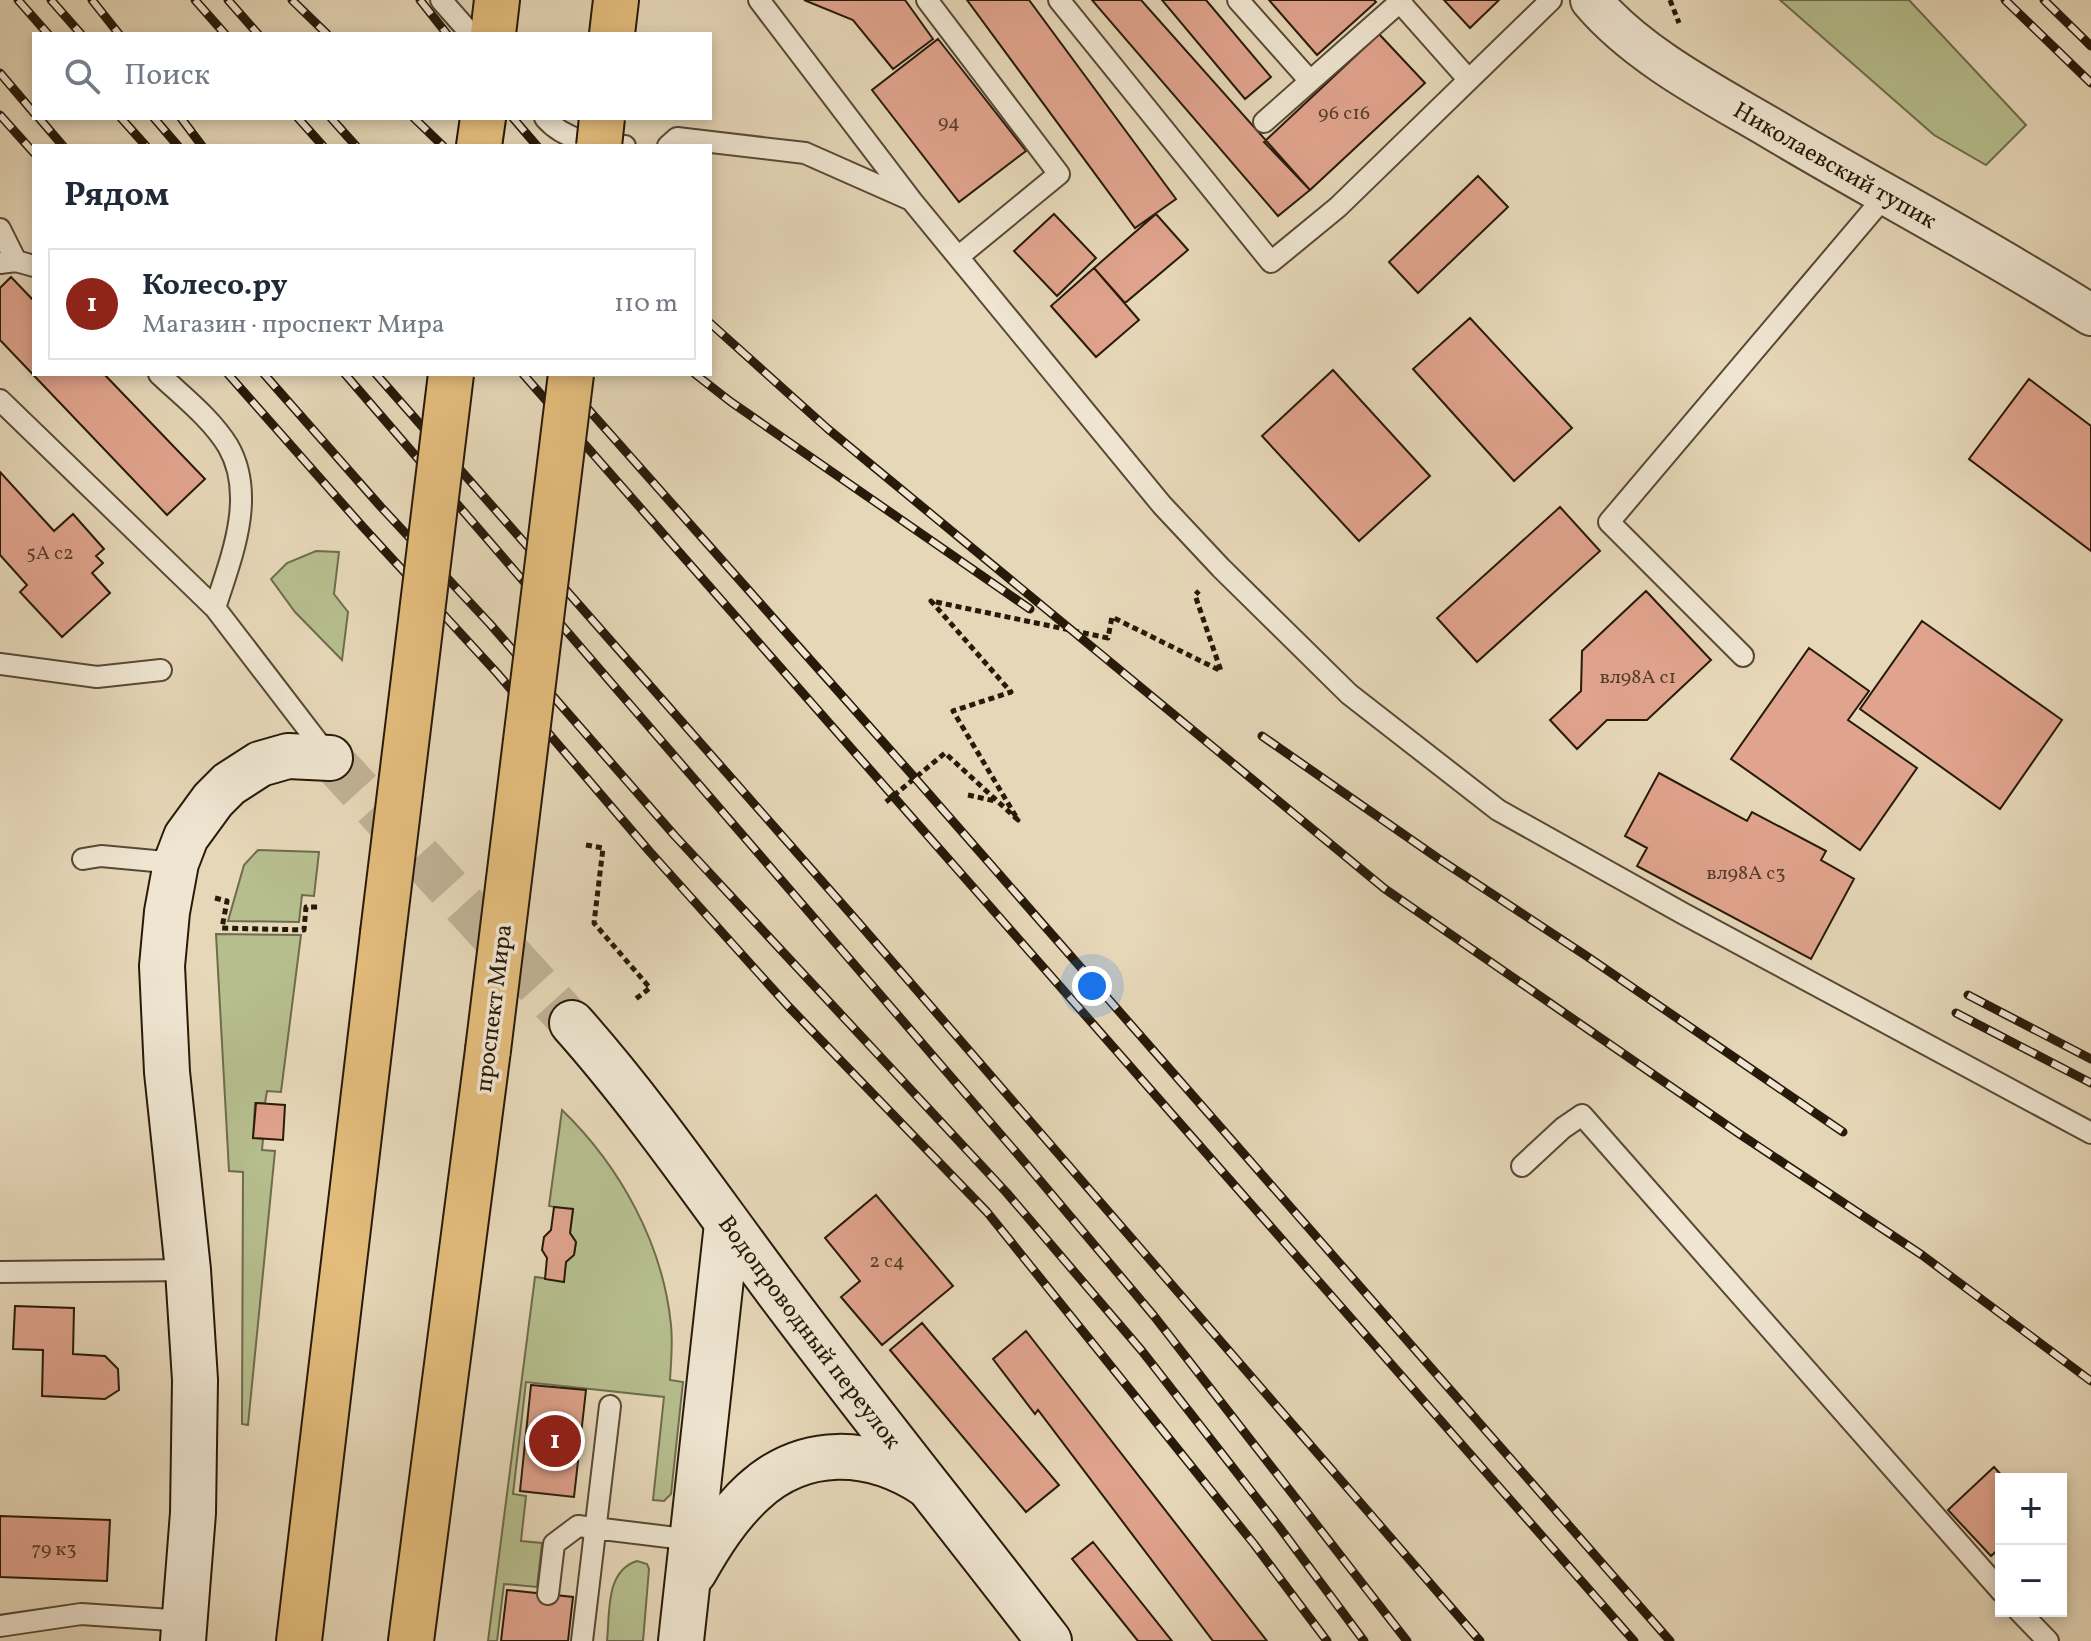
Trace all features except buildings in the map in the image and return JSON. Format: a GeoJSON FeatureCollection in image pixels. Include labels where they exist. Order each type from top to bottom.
{"type":"FeatureCollection","features":[{"type":"Feature","properties":{"kind":"main road"},"geometry":{"type":"LineString","coordinates":[[493,32],[497,0]]}},
{"type":"Feature","properties":{"kind":"main road"},"geometry":{"type":"LineString","coordinates":[[612,32],[616,0]]}},
{"type":"Feature","properties":{"kind":"main road"},"geometry":{"type":"LineString","coordinates":[[479,144],[483,120]]}},
{"type":"Feature","properties":{"kind":"main road"},"geometry":{"type":"LineString","coordinates":[[599,144],[602,120]]}},
{"type":"Feature","properties":{"kind":"main road"},"geometry":{"type":"LineString","coordinates":[[299,1641],[451,376]]}},
{"type":"Feature","properties":{"kind":"main road","name":"проспект Мира"},"geometry":{"type":"LineString","coordinates":[[411,1641],[571,376]]}},
{"type":"Feature","properties":{"kind":"main road"},"geometry":{"type":"LineString","coordinates":[[184,1631],[193,1513],[195,1380],[188,1270],[167,1072],[162,966],[167,912],[176,863],[186,837],[198,817],[221,792],[260,764],[288,756],[330,758]]}},
{"type":"Feature","properties":{"kind":"main road","name":"Водопроводный переулок"},"geometry":{"type":"LineString","coordinates":[[572,1023],[620,1077],[826,1355],[1049,1641]]}},
{"type":"Feature","properties":{"kind":"main road"},"geometry":{"type":"LineString","coordinates":[[681,1641],[727,1224]]}},
{"type":"Feature","properties":{"kind":"main road"},"geometry":{"type":"LineString","coordinates":[[691,1561],[746,1499],[776,1475],[795,1466],[832,1457],[885,1462],[934,1491]]}},
{"type":"Feature","properties":{"kind":"street","name":"Николаевский тупик"},"geometry":{"type":"LineString","coordinates":[[1591,0],[1645,48],[1692,81],[1885,196],[2012,265],[2091,315]]}},
{"type":"Feature","properties":{"kind":"lane"},"geometry":{"type":"LineString","coordinates":[[441,0],[469,32]]}},
{"type":"Feature","properties":{"kind":"lane"},"geometry":{"type":"LineString","coordinates":[[759,0],[912,201],[1162,505],[1349,694],[1498,810],[2091,1133]]}},
{"type":"Feature","properties":{"kind":"lane"},"geometry":{"type":"LineString","coordinates":[[927,0],[1059,174],[958,257]]}},
{"type":"Feature","properties":{"kind":"lane"},"geometry":{"type":"LineString","coordinates":[[1059,0],[1271,262],[1338,207],[1551,0]]}},
{"type":"Feature","properties":{"kind":"lane"},"geometry":{"type":"LineString","coordinates":[[1238,0],[1310,81]]}},
{"type":"Feature","properties":{"kind":"lane"},"geometry":{"type":"LineString","coordinates":[[1264,122],[1400,1],[1468,79]]}},
{"type":"Feature","properties":{"kind":"lane"},"geometry":{"type":"LineString","coordinates":[[547,120],[553,127],[592,144]]}},
{"type":"Feature","properties":{"kind":"lane"},"geometry":{"type":"LineString","coordinates":[[670,144],[677,138],[805,153],[912,201]]}},
{"type":"Feature","properties":{"kind":"lane"},"geometry":{"type":"LineString","coordinates":[[1743,656],[1609,522],[1885,196]]}},
{"type":"Feature","properties":{"kind":"lane"},"geometry":{"type":"LineString","coordinates":[[0,229],[17,263]]}},
{"type":"Feature","properties":{"kind":"lane"},"geometry":{"type":"LineString","coordinates":[[161,376],[215,428],[229,448],[238,478],[242,510],[231,559],[215,608]]}},
{"type":"Feature","properties":{"kind":"lane"},"geometry":{"type":"LineString","coordinates":[[0,400],[9,416],[215,608],[330,758]]}},
{"type":"Feature","properties":{"kind":"lane"},"geometry":{"type":"LineString","coordinates":[[0,664],[97,677],[161,670]]}},
{"type":"Feature","properties":{"kind":"lane"},"geometry":{"type":"LineString","coordinates":[[83,859],[101,856],[176,863]]}},
{"type":"Feature","properties":{"kind":"lane"},"geometry":{"type":"LineString","coordinates":[[1522,1166],[1563,1128],[1582,1115],[1995,1584]]}},
{"type":"Feature","properties":{"kind":"lane"},"geometry":{"type":"LineString","coordinates":[[0,1272],[188,1270]]}},
{"type":"Feature","properties":{"kind":"lane"},"geometry":{"type":"LineString","coordinates":[[582,1641],[610,1406]]}},
{"type":"Feature","properties":{"kind":"lane"},"geometry":{"type":"LineString","coordinates":[[548,1594],[554,1544],[578,1526],[596,1528],[691,1561]]}},
{"type":"Feature","properties":{"kind":"lane"},"geometry":{"type":"LineString","coordinates":[[0,1626],[81,1614],[184,1631]]}},
{"type":"Feature","properties":{"kind":"lane"},"geometry":{"type":"LineString","coordinates":[[2025,1617],[2048,1641]]}},
{"type":"Feature","properties":{"kind":"path"},"geometry":{"type":"LineString","coordinates":[[945,753],[1018,820],[953,711],[1011,692],[931,601],[1108,638],[1112,617],[1221,671],[1195,595],[1221,568]]}},
{"type":"Feature","properties":{"kind":"path"},"geometry":{"type":"LineString","coordinates":[[945,753],[995,801],[968,795]]}},
{"type":"Feature","properties":{"kind":"path"},"geometry":{"type":"LineString","coordinates":[[886,802],[945,753]]}},
{"type":"Feature","properties":{"kind":"path"},"geometry":{"type":"LineString","coordinates":[[586,845],[603,848],[594,923],[650,988],[633,1001]]}},
{"type":"Feature","properties":{"kind":"path"},"geometry":{"type":"LineString","coordinates":[[215,898],[227,901],[222,928],[304,930],[306,907],[320,907]]}},
{"type":"Feature","properties":{"kind":"green space"},"geometry":{"type":"Polygon","coordinates":[[[1780,0],[1909,0],[2026,125],[1986,165],[1934,135],[1780,0]]]}},
{"type":"Feature","properties":{"kind":"green space"},"geometry":{"type":"Polygon","coordinates":[[[316,551],[339,552],[334,594],[348,612],[342,660],[295,612],[271,579],[287,563],[316,551]]]}},
{"type":"Feature","properties":{"kind":"green space"},"geometry":{"type":"Polygon","coordinates":[[[258,850],[319,852],[314,896],[302,895],[299,922],[228,921],[244,865],[258,850]]]}},
{"type":"Feature","properties":{"kind":"green space"},"geometry":{"type":"Polygon","coordinates":[[[216,934],[301,935],[281,1092],[267,1091],[265,1103],[255,1103],[253,1138],[263,1139],[262,1150],[275,1151],[248,1425],[242,1424],[243,1172],[229,1171],[216,934]]]}},
{"type":"Feature","properties":{"kind":"green space"},"geometry":{"type":"Polygon","coordinates":[[[562,1110],[620,1181],[659,1265],[671,1325],[670,1380],[683,1382],[671,1494],[664,1501],[653,1500],[664,1397],[526,1382],[513,1494],[526,1496],[521,1541],[542,1543],[537,1587],[504,1584],[497,1641],[488,1641],[535,1277],[563,1281],[566,1262],[574,1254],[576,1242],[570,1233],[573,1210],[549,1206],[562,1110]]]}},
{"type":"Feature","properties":{"kind":"green space"},"geometry":{"type":"Polygon","coordinates":[[[637,1561],[647,1564],[649,1569],[643,1641],[607,1641],[614,1583],[627,1566],[637,1561]]]}},
{"type":"Feature","properties":{"kind":"tunnel"},"geometry":{"type":"LineString","coordinates":[[330,758],[572,1023]]}},
{"type":"Feature","properties":{"kind":"railway"},"geometry":{"type":"LineString","coordinates":[[18,0],[46,32]]}},
{"type":"Feature","properties":{"kind":"railway"},"geometry":{"type":"LineString","coordinates":[[51,0],[79,32]]}},
{"type":"Feature","properties":{"kind":"railway"},"geometry":{"type":"LineString","coordinates":[[92,0],[117,32]]}},
{"type":"Feature","properties":{"kind":"railway"},"geometry":{"type":"LineString","coordinates":[[195,0],[223,32]]}},
{"type":"Feature","properties":{"kind":"railway"},"geometry":{"type":"LineString","coordinates":[[228,0],[256,32]]}},
{"type":"Feature","properties":{"kind":"railway"},"geometry":{"type":"LineString","coordinates":[[292,0],[325,32]]}},
{"type":"Feature","properties":{"kind":"railway"},"geometry":{"type":"LineString","coordinates":[[420,0],[445,32]]}},
{"type":"Feature","properties":{"kind":"railway"},"geometry":{"type":"LineString","coordinates":[[2005,0],[2091,83]]}},
{"type":"Feature","properties":{"kind":"railway"},"geometry":{"type":"LineString","coordinates":[[2044,0],[2091,46]]}},
{"type":"Feature","properties":{"kind":"railway"},"geometry":{"type":"LineString","coordinates":[[0,73],[32,111]]}},
{"type":"Feature","properties":{"kind":"railway"},"geometry":{"type":"LineString","coordinates":[[0,115],[32,151]]}},
{"type":"Feature","properties":{"kind":"railway"},"geometry":{"type":"LineString","coordinates":[[41,120],[61,144]]}},
{"type":"Feature","properties":{"kind":"railway"},"geometry":{"type":"LineString","coordinates":[[123,120],[144,144]]}},
{"type":"Feature","properties":{"kind":"railway"},"geometry":{"type":"LineString","coordinates":[[156,120],[176,144]]}},
{"type":"Feature","properties":{"kind":"railway"},"geometry":{"type":"LineString","coordinates":[[182,120],[200,144]]}},
{"type":"Feature","properties":{"kind":"railway"},"geometry":{"type":"LineString","coordinates":[[300,120],[321,144]]}},
{"type":"Feature","properties":{"kind":"railway"},"geometry":{"type":"LineString","coordinates":[[333,120],[354,144]]}},
{"type":"Feature","properties":{"kind":"railway"},"geometry":{"type":"LineString","coordinates":[[416,120],[441,144]]}},
{"type":"Feature","properties":{"kind":"railway"},"geometry":{"type":"LineString","coordinates":[[515,120],[535,144]]}},
{"type":"Feature","properties":{"kind":"railway"},"geometry":{"type":"LineString","coordinates":[[712,325],[828,429],[1385,889],[1738,1133],[1922,1255],[2091,1381]]}},
{"type":"Feature","properties":{"kind":"railway"},"geometry":{"type":"LineString","coordinates":[[230,376],[497,673],[650,852],[789,1007],[987,1212],[1254,1544],[1327,1641]]}},
{"type":"Feature","properties":{"kind":"railway"},"geometry":{"type":"LineString","coordinates":[[266,376],[490,624],[675,836],[1006,1192],[1142,1351],[1364,1641]]}},
{"type":"Feature","properties":{"kind":"railway"},"geometry":{"type":"LineString","coordinates":[[347,376],[1154,1316],[1407,1641]]}},
{"type":"Feature","properties":{"kind":"railway"},"geometry":{"type":"LineString","coordinates":[[378,376],[857,921],[1480,1641]]}},
{"type":"Feature","properties":{"kind":"railway"},"geometry":{"type":"LineString","coordinates":[[525,376],[1634,1641]]}},
{"type":"Feature","properties":{"kind":"railway"},"geometry":{"type":"LineString","coordinates":[[559,376],[1670,1641]]}},
{"type":"Feature","properties":{"kind":"railway"},"geometry":{"type":"LineString","coordinates":[[698,376],[1030,609]]}},
{"type":"Feature","properties":{"kind":"railway"},"geometry":{"type":"LineString","coordinates":[[1262,736],[1843,1132]]}},
{"type":"Feature","properties":{"kind":"railway"},"geometry":{"type":"LineString","coordinates":[[1968,995],[2091,1059]]}},
{"type":"Feature","properties":{"kind":"railway"},"geometry":{"type":"LineString","coordinates":[[1956,1013],[2091,1083]]}},
{"type":"Feature","properties":{"kind":"place","name":"Колесо.ру"},"geometry":{"type":"Point","coordinates":[555,1441]}}]}
